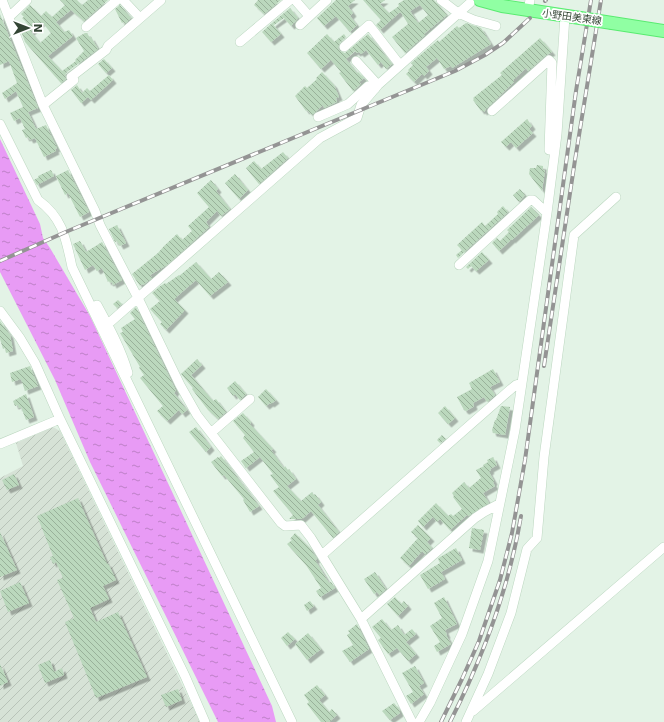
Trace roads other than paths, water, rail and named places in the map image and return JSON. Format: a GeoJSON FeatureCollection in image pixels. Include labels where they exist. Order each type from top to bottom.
{"type":"FeatureCollection","features":[{"type":"Feature","properties":{"kind":"main road","name":"小野田美東線"},"geometry":{"type":"LineString","coordinates":[[475,2],[529,5],[565,16],[664,31]]}},
{"type":"Feature","properties":{"kind":"street"},"geometry":{"type":"LineString","coordinates":[[2,0],[43,105],[95,211],[100,225],[138,298],[180,385],[197,414],[281,523],[285,526],[301,526],[322,555],[361,619],[412,722]]}},
{"type":"Feature","properties":{"kind":"street"},"geometry":{"type":"LineString","coordinates":[[9,17],[27,0]]}},
{"type":"Feature","properties":{"kind":"street"},"geometry":{"type":"LineString","coordinates":[[86,27],[118,0]]}},
{"type":"Feature","properties":{"kind":"street"},"geometry":{"type":"LineString","coordinates":[[123,0],[140,18]]}},
{"type":"Feature","properties":{"kind":"street"},"geometry":{"type":"LineString","coordinates":[[43,105],[74,80],[71,76],[106,50],[108,46],[161,0]]}},
{"type":"Feature","properties":{"kind":"street"},"geometry":{"type":"LineString","coordinates":[[240,42],[290,0]]}},
{"type":"Feature","properties":{"kind":"street"},"geometry":{"type":"LineString","coordinates":[[295,0],[309,16]]}},
{"type":"Feature","properties":{"kind":"street"},"geometry":{"type":"LineString","coordinates":[[300,25],[328,0]]}},
{"type":"Feature","properties":{"kind":"street"},"geometry":{"type":"LineString","coordinates":[[441,0],[458,13],[474,20],[496,26]]}},
{"type":"Feature","properties":{"kind":"street"},"geometry":{"type":"LineString","coordinates":[[108,324],[320,138],[357,118],[361,105],[376,87],[458,13],[475,2]]}},
{"type":"Feature","properties":{"kind":"street"},"geometry":{"type":"LineString","coordinates":[[419,722],[452,658],[471,611],[488,561],[515,430],[547,214],[557,134],[565,16]]}},
{"type":"Feature","properties":{"kind":"street"},"geometry":{"type":"LineString","coordinates":[[344,48],[369,25],[400,65]]}},
{"type":"Feature","properties":{"kind":"street"},"geometry":{"type":"LineString","coordinates":[[492,110],[549,60],[552,63],[548,161],[553,164]]}},
{"type":"Feature","properties":{"kind":"street"},"geometry":{"type":"LineString","coordinates":[[356,61],[376,87]]}},
{"type":"Feature","properties":{"kind":"street"},"geometry":{"type":"LineString","coordinates":[[318,117],[348,104],[368,86],[376,87]]}},
{"type":"Feature","properties":{"kind":"street"},"geometry":{"type":"LineString","coordinates":[[0,124],[38,200],[47,206],[59,221],[66,236],[72,268],[292,722]]}},
{"type":"Feature","properties":{"kind":"street"},"geometry":{"type":"LineString","coordinates":[[468,718],[488,674],[510,613],[527,548],[537,538],[544,457],[574,235],[616,197]]}},
{"type":"Feature","properties":{"kind":"street"},"geometry":{"type":"LineString","coordinates":[[459,265],[530,200],[538,203],[547,214]]}},
{"type":"Feature","properties":{"kind":"street"},"geometry":{"type":"LineString","coordinates":[[84,292],[88,292],[94,299],[108,324],[124,360],[132,392]]}},
{"type":"Feature","properties":{"kind":"street"},"geometry":{"type":"LineString","coordinates":[[0,311],[20,338],[34,363],[205,722]]}},
{"type":"Feature","properties":{"kind":"street"},"geometry":{"type":"LineString","coordinates":[[322,555],[511,389],[516,385],[522,384]]}},
{"type":"Feature","properties":{"kind":"street"},"geometry":{"type":"LineString","coordinates":[[212,432],[250,399]]}},
{"type":"Feature","properties":{"kind":"street"},"geometry":{"type":"LineString","coordinates":[[0,444],[60,419]]}},
{"type":"Feature","properties":{"kind":"street"},"geometry":{"type":"LineString","coordinates":[[361,619],[475,518],[499,504]]}},
{"type":"Feature","properties":{"kind":"street"},"geometry":{"type":"LineString","coordinates":[[468,718],[664,547]]}},
{"type":"Feature","properties":{"kind":"water"},"geometry":{"type":"Polygon","coordinates":[[[0,139],[40,224],[43,238],[90,316],[272,706],[276,722],[218,722],[90,462],[55,380],[0,272],[0,139]]]}},
{"type":"Feature","properties":{"kind":"railway"},"geometry":{"type":"LineString","coordinates":[[441,722],[479,641],[500,580],[512,533],[525,460],[576,91],[591,0]]}},
{"type":"Feature","properties":{"kind":"railway"},"geometry":{"type":"LineString","coordinates":[[544,366],[601,0]]}},
{"type":"Feature","properties":{"kind":"railway"},"geometry":{"type":"LineString","coordinates":[[0,261],[68,231],[455,71],[485,55],[503,43],[530,18]]}},
{"type":"Feature","properties":{"kind":"railway"},"geometry":{"type":"LineString","coordinates":[[450,722],[484,647],[502,596],[516,543],[521,516]]}}]}
